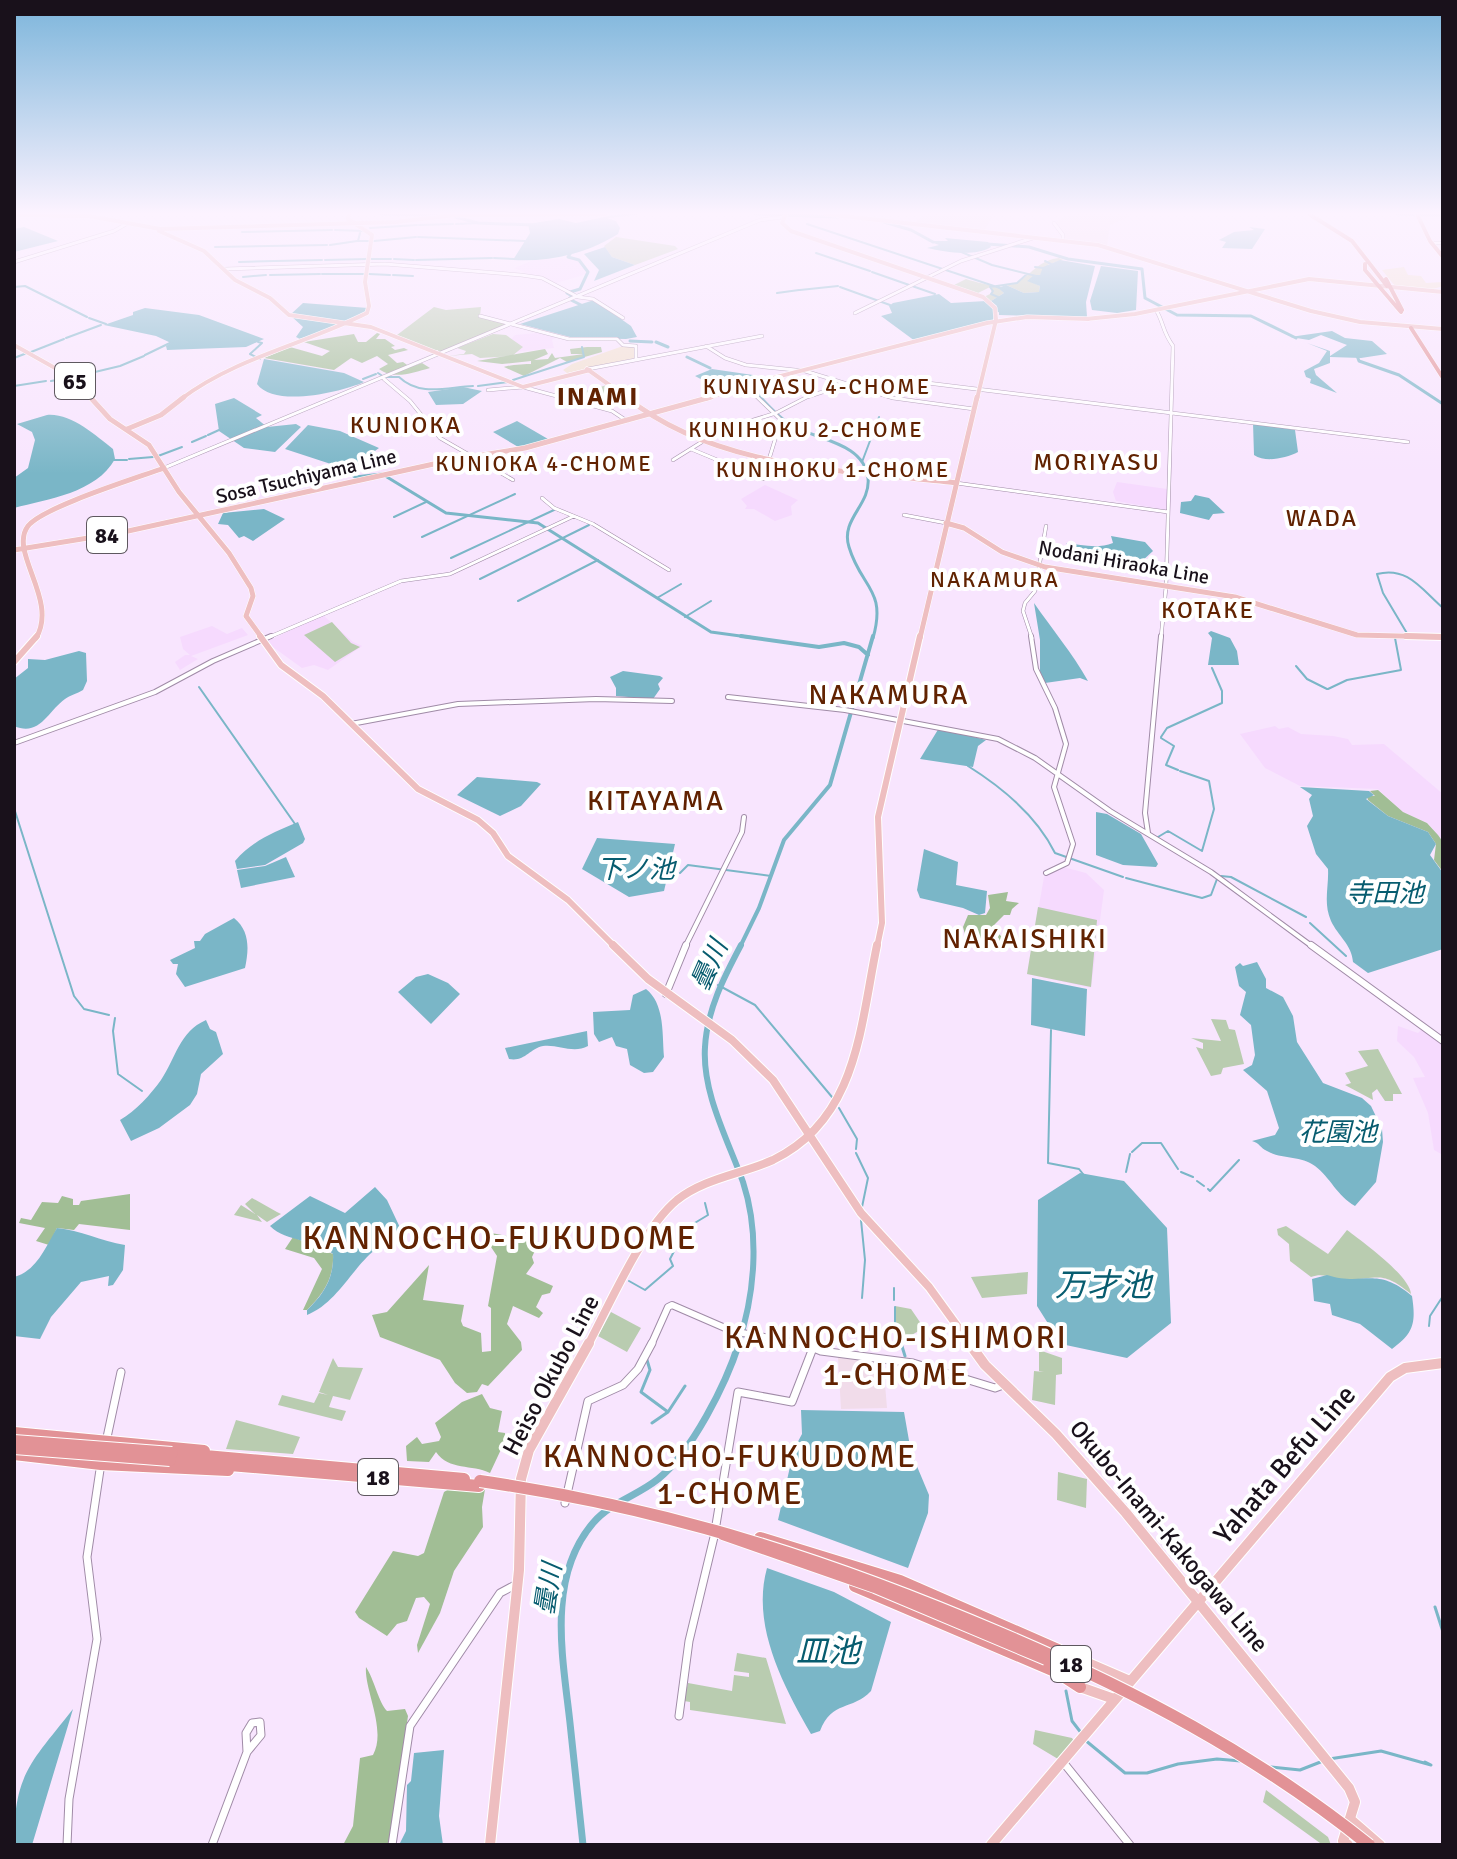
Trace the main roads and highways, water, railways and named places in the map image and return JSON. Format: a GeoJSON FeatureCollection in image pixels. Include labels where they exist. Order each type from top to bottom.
{"type":"FeatureCollection","features":[{"type":"Feature","properties":{"kind":"highway"},"geometry":{"type":"LineString","coordinates":[[1395,301],[1443,376]]}},
{"type":"Feature","properties":{"kind":"highway","name":"18"},"geometry":{"type":"LineString","coordinates":[[14,1433],[107,1440],[278,1465]]}},
{"type":"Feature","properties":{"kind":"highway","name":"18"},"geometry":{"type":"LineString","coordinates":[[14,1441],[171,1457]]}},
{"type":"Feature","properties":{"kind":"highway","name":"18"},"geometry":{"type":"LineString","coordinates":[[14,1448],[278,1465],[480,1483],[612,1501],[878,1573],[1058,1650]]}},
{"type":"Feature","properties":{"kind":"highway","name":"18"},"geometry":{"type":"LineString","coordinates":[[14,1454],[183,1470],[278,1465]]}},
{"type":"Feature","properties":{"kind":"highway","name":"18"},"geometry":{"type":"LineString","coordinates":[[480,1483],[639,1512],[725,1535],[875,1587],[1156,1708],[1253,1764],[1360,1845]]}},
{"type":"Feature","properties":{"kind":"highway","name":"18"},"geometry":{"type":"LineString","coordinates":[[746,1535],[876,1580],[1157,1703],[1249,1756],[1369,1845]]}},
{"type":"Feature","properties":{"kind":"highway","name":"18"},"geometry":{"type":"LineString","coordinates":[[780,1553],[1057,1672],[1080,1687]]}},
{"type":"Feature","properties":{"kind":"main road"},"geometry":{"type":"LineString","coordinates":[[273,301],[286,314],[350,323],[394,334],[438,355],[522,386],[589,369],[650,416],[704,440],[772,458],[956,483]]}},
{"type":"Feature","properties":{"kind":"main road"},"geometry":{"type":"LineString","coordinates":[[127,429],[155,418],[199,383],[255,357],[350,323],[369,309],[367,301]]}},
{"type":"Feature","properties":{"kind":"main road"},"geometry":{"type":"LineString","coordinates":[[946,523],[995,321],[996,310],[987,301]]}},
{"type":"Feature","properties":{"kind":"main road","name":"Sosa Tsuchiyama Line"},"geometry":{"type":"LineString","coordinates":[[14,550],[199,517],[384,475],[519,450],[650,416],[750,384],[995,321],[1022,317],[1089,319],[1198,301]]}},
{"type":"Feature","properties":{"kind":"main road","name":"Sosa Tsuchiyama Line"},"geometry":{"type":"LineString","coordinates":[[1282,301],[1349,320],[1443,329]]}},
{"type":"Feature","properties":{"kind":"main road","name":"65"},"geometry":{"type":"LineString","coordinates":[[14,345],[71,377],[103,412],[149,445],[164,468]]}},
{"type":"Feature","properties":{"kind":"main road"},"geometry":{"type":"LineString","coordinates":[[14,662],[37,639],[45,616],[24,549],[22,537],[25,530],[38,518],[164,468]]}},
{"type":"Feature","properties":{"kind":"main road","name":"Okubo-Inami-Kakogawa Line"},"geometry":{"type":"LineString","coordinates":[[164,468],[229,553],[251,588],[253,596],[246,614],[284,668],[322,695],[420,790],[485,825],[508,856],[568,900],[606,940],[666,994],[743,1050],[773,1080],[861,1213],[923,1280],[979,1357],[1075,1455],[1352,1792],[1355,1802],[1346,1843]]}},
{"type":"Feature","properties":{"kind":"main road","name":"Nodani Hiraoka Line"},"geometry":{"type":"LineString","coordinates":[[946,523],[964,528],[1002,552],[1039,565],[1249,601],[1357,635],[1443,637]]}},
{"type":"Feature","properties":{"kind":"main road","name":"Heiso Okubo Line"},"geometry":{"type":"LineString","coordinates":[[490,1845],[518,1583],[521,1479],[534,1439],[661,1216],[691,1189],[770,1161],[811,1135],[837,1103],[848,1080],[879,944],[882,906],[878,817],[946,523]]}},
{"type":"Feature","properties":{"kind":"main road","name":"Yahata Befu Line"},"geometry":{"type":"LineString","coordinates":[[991,1845],[1394,1373],[1414,1366],[1443,1363]]}},
{"type":"Feature","properties":{"kind":"main road","name":"18"},"geometry":{"type":"LineString","coordinates":[[1058,1650],[1130,1681]]}},
{"type":"Feature","properties":{"kind":"main road","name":"18"},"geometry":{"type":"LineString","coordinates":[[1080,1687],[1114,1699]]}},
{"type":"Feature","properties":{"kind":"main road"},"geometry":{"type":"LineString","coordinates":[[1350,1819],[1380,1845]]}},
{"type":"Feature","properties":{"kind":"water"},"geometry":{"type":"Polygon","coordinates":[[[595,301],[631,326],[637,337],[574,338],[520,324],[595,301]]]}},
{"type":"Feature","properties":{"kind":"water"},"geometry":{"type":"Polygon","coordinates":[[[904,301],[986,301],[994,309],[997,306],[991,301],[1086,301],[1087,317],[999,315],[999,312],[995,313],[993,321],[915,341],[881,316],[892,313],[889,306],[893,303],[904,301]]]}},
{"type":"Feature","properties":{"kind":"water"},"geometry":{"type":"Polygon","coordinates":[[[1090,301],[1136,301],[1136,310],[1117,313],[1092,310],[1090,301]]]}},
{"type":"Feature","properties":{"kind":"water"},"geometry":{"type":"Polygon","coordinates":[[[303,303],[368,308],[356,320],[300,339],[296,337],[303,327],[290,315],[303,303]]]}},
{"type":"Feature","properties":{"kind":"water"},"geometry":{"type":"Polygon","coordinates":[[[145,308],[199,315],[264,339],[246,347],[167,350],[166,346],[171,343],[156,336],[104,325],[145,308]]]}},
{"type":"Feature","properties":{"kind":"water"},"geometry":{"type":"Polygon","coordinates":[[[1332,331],[1345,338],[1372,341],[1387,354],[1361,358],[1330,357],[1330,363],[1314,369],[1316,375],[1337,393],[1310,383],[1311,379],[1306,377],[1304,371],[1319,363],[1327,351],[1307,343],[1330,351],[1330,356],[1347,345],[1321,335],[1309,340],[1290,337],[1332,331]]]}},
{"type":"Feature","properties":{"kind":"water"},"geometry":{"type":"Polygon","coordinates":[[[264,359],[344,373],[364,382],[309,396],[278,395],[257,384],[264,359]]]}},
{"type":"Feature","properties":{"kind":"water"},"geometry":{"type":"Polygon","coordinates":[[[712,369],[753,375],[752,381],[721,390],[695,376],[712,369]]]}},
{"type":"Feature","properties":{"kind":"water"},"geometry":{"type":"Polygon","coordinates":[[[463,387],[482,391],[463,404],[436,405],[428,392],[463,387]]]}},
{"type":"Feature","properties":{"kind":"water"},"geometry":{"type":"Polygon","coordinates":[[[234,398],[262,415],[256,418],[267,427],[296,424],[301,427],[275,452],[244,448],[219,431],[215,404],[234,398]]]}},
{"type":"Feature","properties":{"kind":"water"},"geometry":{"type":"Polygon","coordinates":[[[56,415],[82,426],[113,449],[115,459],[96,480],[84,487],[56,498],[14,508],[14,478],[28,468],[35,440],[32,432],[17,424],[56,415]]]}},
{"type":"Feature","properties":{"kind":"water"},"geometry":{"type":"Polygon","coordinates":[[[517,421],[548,439],[520,448],[493,432],[517,421]]]}},
{"type":"Feature","properties":{"kind":"water"},"geometry":{"type":"Polygon","coordinates":[[[1253,423],[1295,430],[1298,452],[1276,459],[1254,455],[1253,423]]]}},
{"type":"Feature","properties":{"kind":"water"},"geometry":{"type":"Polygon","coordinates":[[[308,425],[340,431],[379,448],[364,459],[351,476],[341,475],[340,467],[285,449],[308,425]]]}},
{"type":"Feature","properties":{"kind":"water"},"geometry":{"type":"Polygon","coordinates":[[[1195,495],[1209,498],[1225,513],[1213,514],[1209,520],[1180,513],[1181,502],[1191,501],[1195,495]]]}},
{"type":"Feature","properties":{"kind":"water"},"geometry":{"type":"Polygon","coordinates":[[[264,509],[285,519],[253,541],[244,536],[239,538],[228,525],[218,524],[223,513],[264,509]]]}},
{"type":"Feature","properties":{"kind":"water"},"geometry":{"type":"Polygon","coordinates":[[[1111,536],[1145,542],[1153,551],[1130,572],[1117,565],[1105,567],[1066,543],[1102,546],[1113,543],[1111,536]]]}},
{"type":"Feature","properties":{"kind":"water"},"geometry":{"type":"Polygon","coordinates":[[[1034,603],[1088,681],[1080,678],[1045,683],[1040,672],[1040,640],[1034,603]]]}},
{"type":"Feature","properties":{"kind":"water"},"geometry":{"type":"Polygon","coordinates":[[[1211,631],[1230,638],[1237,651],[1239,665],[1208,665],[1212,638],[1208,633],[1211,631]]]}},
{"type":"Feature","properties":{"kind":"water"},"geometry":{"type":"Polygon","coordinates":[[[79,651],[86,653],[87,681],[83,690],[65,699],[37,725],[31,728],[14,726],[14,679],[28,668],[28,659],[45,660],[79,651]]]}},
{"type":"Feature","properties":{"kind":"water"},"geometry":{"type":"Polygon","coordinates":[[[623,671],[660,676],[663,678],[658,684],[660,689],[653,699],[616,696],[616,688],[610,677],[623,671]]]}},
{"type":"Feature","properties":{"kind":"water"},"geometry":{"type":"Polygon","coordinates":[[[939,728],[986,740],[978,746],[973,767],[920,759],[939,728]]]}},
{"type":"Feature","properties":{"kind":"water"},"geometry":{"type":"Polygon","coordinates":[[[477,777],[541,784],[521,806],[500,816],[457,795],[477,777]]]}},
{"type":"Feature","properties":{"kind":"water","name":"寺田池"},"geometry":{"type":"Polygon","coordinates":[[[1300,787],[1369,791],[1374,795],[1366,799],[1388,816],[1428,832],[1436,844],[1430,855],[1443,873],[1443,949],[1368,973],[1353,962],[1329,914],[1328,869],[1316,854],[1307,826],[1313,816],[1309,799],[1312,795],[1300,787]]]}},
{"type":"Feature","properties":{"kind":"water"},"geometry":{"type":"Polygon","coordinates":[[[1096,812],[1107,814],[1141,834],[1158,864],[1156,867],[1123,865],[1096,855],[1096,812]]]}},
{"type":"Feature","properties":{"kind":"water"},"geometry":{"type":"Polygon","coordinates":[[[298,822],[305,839],[303,843],[265,865],[237,869],[235,861],[249,848],[272,833],[298,822]]]}},
{"type":"Feature","properties":{"kind":"water","name":"下ノ池"},"geometry":{"type":"Polygon","coordinates":[[[597,838],[675,844],[664,891],[629,897],[582,869],[597,838]]]}},
{"type":"Feature","properties":{"kind":"water"},"geometry":{"type":"Polygon","coordinates":[[[924,849],[958,862],[956,885],[987,891],[985,913],[979,915],[920,898],[917,890],[924,849]]]}},
{"type":"Feature","properties":{"kind":"water"},"geometry":{"type":"Polygon","coordinates":[[[286,857],[295,877],[241,888],[237,870],[265,866],[286,857]]]}},
{"type":"Feature","properties":{"kind":"water"},"geometry":{"type":"Polygon","coordinates":[[[234,918],[243,929],[247,941],[245,968],[185,987],[176,974],[178,964],[170,960],[195,948],[194,941],[200,941],[205,934],[234,918]]]}},
{"type":"Feature","properties":{"kind":"water","name":"花園池"},"geometry":{"type":"Polygon","coordinates":[[[1257,962],[1266,979],[1266,988],[1283,997],[1293,1016],[1297,1042],[1323,1083],[1362,1098],[1371,1106],[1382,1129],[1383,1142],[1376,1182],[1355,1206],[1315,1166],[1303,1160],[1273,1154],[1252,1141],[1275,1135],[1279,1128],[1267,1091],[1243,1070],[1252,1065],[1255,1055],[1251,1025],[1240,1015],[1246,992],[1239,986],[1235,967],[1240,963],[1243,966],[1257,962]]]}},
{"type":"Feature","properties":{"kind":"water"},"geometry":{"type":"Polygon","coordinates":[[[428,974],[448,983],[460,994],[431,1024],[398,992],[416,977],[428,974]]]}},
{"type":"Feature","properties":{"kind":"water"},"geometry":{"type":"Polygon","coordinates":[[[1032,978],[1087,989],[1085,1036],[1031,1025],[1032,978]]]}},
{"type":"Feature","properties":{"kind":"water"},"geometry":{"type":"Polygon","coordinates":[[[646,989],[660,1011],[664,1057],[653,1072],[644,1073],[630,1065],[627,1049],[616,1046],[612,1037],[599,1042],[594,1034],[593,1012],[630,1010],[633,995],[646,989]]]}},
{"type":"Feature","properties":{"kind":"water"},"geometry":{"type":"Polygon","coordinates":[[[206,1020],[210,1029],[216,1032],[223,1054],[201,1074],[197,1094],[190,1105],[159,1128],[131,1141],[120,1120],[152,1091],[184,1038],[206,1020]]]}},
{"type":"Feature","properties":{"kind":"water"},"geometry":{"type":"Polygon","coordinates":[[[587,1031],[588,1046],[582,1048],[543,1046],[523,1057],[509,1059],[505,1048],[587,1031]]]}},
{"type":"Feature","properties":{"kind":"water","name":"万才池"},"geometry":{"type":"Polygon","coordinates":[[[1080,1173],[1124,1181],[1167,1228],[1171,1323],[1127,1358],[1061,1344],[1037,1306],[1038,1200],[1080,1173]]]}},
{"type":"Feature","properties":{"kind":"water"},"geometry":{"type":"Polygon","coordinates":[[[375,1187],[387,1200],[404,1236],[375,1249],[333,1297],[307,1315],[307,1310],[327,1285],[333,1254],[318,1245],[284,1235],[270,1226],[310,1196],[345,1213],[375,1187]]]}},
{"type":"Feature","properties":{"kind":"water"},"geometry":{"type":"Polygon","coordinates":[[[57,1228],[125,1245],[123,1270],[113,1285],[108,1286],[109,1276],[81,1282],[51,1317],[40,1339],[14,1336],[14,1277],[35,1264],[57,1228]]]}},
{"type":"Feature","properties":{"kind":"water"},"geometry":{"type":"Polygon","coordinates":[[[1327,1275],[1388,1281],[1412,1296],[1412,1327],[1405,1338],[1392,1349],[1360,1324],[1332,1315],[1330,1304],[1314,1301],[1312,1279],[1327,1275]]]}},
{"type":"Feature","properties":{"kind":"water"},"geometry":{"type":"Polygon","coordinates":[[[801,1410],[904,1412],[911,1452],[929,1495],[928,1513],[908,1568],[778,1520],[794,1449],[802,1434],[801,1410]]]}},
{"type":"Feature","properties":{"kind":"water","name":"皿池"},"geometry":{"type":"Polygon","coordinates":[[[767,1568],[834,1592],[891,1622],[871,1691],[830,1714],[820,1731],[811,1734],[772,1654],[763,1611],[767,1568]]]}},
{"type":"Feature","properties":{"kind":"water"},"geometry":{"type":"Polygon","coordinates":[[[73,1709],[32,1845],[14,1845],[17,1801],[28,1770],[73,1709]]]}},
{"type":"Feature","properties":{"kind":"water"},"geometry":{"type":"Polygon","coordinates":[[[444,1750],[439,1816],[443,1845],[399,1845],[406,1831],[407,1785],[411,1781],[414,1753],[444,1750]]]}},
{"type":"Feature","properties":{"kind":"waterway"},"geometry":{"type":"LineString","coordinates":[[55,301],[87,317]]}},
{"type":"Feature","properties":{"kind":"waterway"},"geometry":{"type":"LineString","coordinates":[[573,301],[583,306]]}},
{"type":"Feature","properties":{"kind":"waterway"},"geometry":{"type":"LineString","coordinates":[[878,301],[890,305]]}},
{"type":"Feature","properties":{"kind":"waterway"},"geometry":{"type":"LineString","coordinates":[[1150,301],[1177,315],[1251,316],[1296,338]]}},
{"type":"Feature","properties":{"kind":"waterway"},"geometry":{"type":"LineString","coordinates":[[89,318],[106,324]]}},
{"type":"Feature","properties":{"kind":"waterway"},"geometry":{"type":"LineString","coordinates":[[66,338],[101,325]]}},
{"type":"Feature","properties":{"kind":"waterway"},"geometry":{"type":"LineString","coordinates":[[31,352],[64,339]]}},
{"type":"Feature","properties":{"kind":"waterway"},"geometry":{"type":"LineString","coordinates":[[145,355],[174,341]]}},
{"type":"Feature","properties":{"kind":"waterway"},"geometry":{"type":"LineString","coordinates":[[630,341],[652,342]]}},
{"type":"Feature","properties":{"kind":"waterway"},"geometry":{"type":"LineString","coordinates":[[258,342],[262,343],[250,354],[260,359]]}},
{"type":"Feature","properties":{"kind":"waterway"},"geometry":{"type":"LineString","coordinates":[[656,342],[668,347]]}},
{"type":"Feature","properties":{"kind":"waterway"},"geometry":{"type":"LineString","coordinates":[[513,380],[584,357],[582,347]]}},
{"type":"Feature","properties":{"kind":"waterway"},"geometry":{"type":"LineString","coordinates":[[14,358],[27,353]]}},
{"type":"Feature","properties":{"kind":"waterway"},"geometry":{"type":"LineString","coordinates":[[1356,353],[1359,361],[1399,375],[1443,404]]}},
{"type":"Feature","properties":{"kind":"waterway"},"geometry":{"type":"LineString","coordinates":[[74,377],[120,366],[144,356]]}},
{"type":"Feature","properties":{"kind":"waterway"},"geometry":{"type":"LineString","coordinates":[[687,357],[710,368]]}},
{"type":"Feature","properties":{"kind":"waterway"},"geometry":{"type":"LineString","coordinates":[[378,373],[384,377],[399,377],[425,389],[473,386]]}},
{"type":"Feature","properties":{"kind":"waterway"},"geometry":{"type":"LineString","coordinates":[[363,379],[376,374]]}},
{"type":"Feature","properties":{"kind":"waterway"},"geometry":{"type":"LineString","coordinates":[[51,381],[69,378]]}},
{"type":"Feature","properties":{"kind":"waterway"},"geometry":{"type":"LineString","coordinates":[[14,386],[46,381]]}},
{"type":"Feature","properties":{"kind":"waterway"},"geometry":{"type":"LineString","coordinates":[[478,386],[508,382]]}},
{"type":"Feature","properties":{"kind":"waterway"},"geometry":{"type":"LineString","coordinates":[[751,387],[785,421],[848,449],[865,466],[868,488],[847,537],[854,561],[875,598],[877,609],[873,638]]}},
{"type":"Feature","properties":{"kind":"waterway"},"geometry":{"type":"LineString","coordinates":[[862,462],[879,417]]}},
{"type":"Feature","properties":{"kind":"waterway"},"geometry":{"type":"LineString","coordinates":[[208,435],[219,430]]}},
{"type":"Feature","properties":{"kind":"waterway"},"geometry":{"type":"LineString","coordinates":[[192,442],[206,436]]}},
{"type":"Feature","properties":{"kind":"waterway"},"geometry":{"type":"LineString","coordinates":[[158,456],[182,447]]}},
{"type":"Feature","properties":{"kind":"waterway"},"geometry":{"type":"LineString","coordinates":[[129,459],[153,457]]}},
{"type":"Feature","properties":{"kind":"waterway"},"geometry":{"type":"LineString","coordinates":[[111,460],[127,460]]}},
{"type":"Feature","properties":{"kind":"waterway","name":"曇川"},"geometry":{"type":"LineString","coordinates":[[349,473],[355,477],[382,474],[446,513],[538,523],[711,632],[755,638]]}},
{"type":"Feature","properties":{"kind":"waterway","name":"曇川"},"geometry":{"type":"LineString","coordinates":[[422,537],[515,494]]}},
{"type":"Feature","properties":{"kind":"waterway"},"geometry":{"type":"LineString","coordinates":[[394,517],[426,502]]}},
{"type":"Feature","properties":{"kind":"waterway"},"geometry":{"type":"LineString","coordinates":[[451,558],[554,510]]}},
{"type":"Feature","properties":{"kind":"waterway"},"geometry":{"type":"LineString","coordinates":[[480,579],[589,525]]}},
{"type":"Feature","properties":{"kind":"waterway"},"geometry":{"type":"LineString","coordinates":[[518,601],[598,560]]}},
{"type":"Feature","properties":{"kind":"waterway"},"geometry":{"type":"LineString","coordinates":[[1408,635],[1383,593],[1377,574],[1388,572],[1406,576],[1443,608]]}},
{"type":"Feature","properties":{"kind":"waterway"},"geometry":{"type":"LineString","coordinates":[[657,598],[681,584]]}},
{"type":"Feature","properties":{"kind":"waterway"},"geometry":{"type":"LineString","coordinates":[[685,617],[711,601]]}},
{"type":"Feature","properties":{"kind":"waterway","name":"曇川"},"geometry":{"type":"LineString","coordinates":[[741,636],[819,647],[844,643],[859,647],[868,655]]}},
{"type":"Feature","properties":{"kind":"waterway"},"geometry":{"type":"LineString","coordinates":[[868,655],[873,636]]}},
{"type":"Feature","properties":{"kind":"waterway"},"geometry":{"type":"LineString","coordinates":[[1328,689],[1347,680],[1401,670],[1395,638]]}},
{"type":"Feature","properties":{"kind":"waterway","name":"曇川"},"geometry":{"type":"LineString","coordinates":[[740,947],[759,908],[784,840],[830,785],[868,655]]}},
{"type":"Feature","properties":{"kind":"waterway"},"geometry":{"type":"LineString","coordinates":[[1296,666],[1307,679],[1327,689]]}},
{"type":"Feature","properties":{"kind":"waterway"},"geometry":{"type":"LineString","coordinates":[[1161,737],[1167,728],[1222,703],[1222,691],[1212,668]]}},
{"type":"Feature","properties":{"kind":"waterway"},"geometry":{"type":"LineString","coordinates":[[199,687],[295,824]]}},
{"type":"Feature","properties":{"kind":"waterway"},"geometry":{"type":"LineString","coordinates":[[1161,738],[1174,746],[1166,765],[1178,770]]}},
{"type":"Feature","properties":{"kind":"waterway"},"geometry":{"type":"LineString","coordinates":[[968,766],[1018,804],[1039,827],[1055,853],[1123,877]]}},
{"type":"Feature","properties":{"kind":"waterway"},"geometry":{"type":"LineString","coordinates":[[1158,837],[1168,831],[1202,851],[1214,809],[1209,781],[1180,771]]}},
{"type":"Feature","properties":{"kind":"waterway"},"geometry":{"type":"LineString","coordinates":[[14,808],[74,996],[84,1009],[109,1015]]}},
{"type":"Feature","properties":{"kind":"waterway"},"geometry":{"type":"LineString","coordinates":[[680,873],[688,865],[771,876]]}},
{"type":"Feature","properties":{"kind":"waterway"},"geometry":{"type":"LineString","coordinates":[[1221,876],[1231,877],[1306,917]]}},
{"type":"Feature","properties":{"kind":"waterway"},"geometry":{"type":"LineString","coordinates":[[1126,878],[1202,898],[1211,895],[1217,879]]}},
{"type":"Feature","properties":{"kind":"waterway"},"geometry":{"type":"LineString","coordinates":[[1310,923],[1346,956]]}},
{"type":"Feature","properties":{"kind":"waterway","name":"曇川"},"geometry":{"type":"LineString","coordinates":[[738,1345],[752,1285],[752,1222],[743,1182],[712,1099],[705,1047],[713,1007],[741,945]]}},
{"type":"Feature","properties":{"kind":"waterway"},"geometry":{"type":"LineString","coordinates":[[718,985],[755,1005],[832,1097]]}},
{"type":"Feature","properties":{"kind":"waterway"},"geometry":{"type":"LineString","coordinates":[[115,1018],[113,1031],[118,1074],[142,1091]]}},
{"type":"Feature","properties":{"kind":"waterway"},"geometry":{"type":"LineString","coordinates":[[1051,1030],[1048,1163],[1079,1169],[1083,1174]]}},
{"type":"Feature","properties":{"kind":"waterway"},"geometry":{"type":"LineString","coordinates":[[839,1108],[857,1139],[856,1149]]}},
{"type":"Feature","properties":{"kind":"waterway"},"geometry":{"type":"LineString","coordinates":[[1132,1152],[1142,1143],[1161,1143],[1178,1169]]}},
{"type":"Feature","properties":{"kind":"waterway"},"geometry":{"type":"LineString","coordinates":[[856,1153],[868,1178],[862,1207]]}},
{"type":"Feature","properties":{"kind":"waterway"},"geometry":{"type":"LineString","coordinates":[[1126,1172],[1130,1154]]}},
{"type":"Feature","properties":{"kind":"waterway"},"geometry":{"type":"LineString","coordinates":[[1208,1189],[1210,1191],[1239,1160]]}},
{"type":"Feature","properties":{"kind":"waterway"},"geometry":{"type":"LineString","coordinates":[[1181,1172],[1193,1177]]}},
{"type":"Feature","properties":{"kind":"waterway"},"geometry":{"type":"LineString","coordinates":[[1197,1181],[1204,1186]]}},
{"type":"Feature","properties":{"kind":"waterway"},"geometry":{"type":"LineString","coordinates":[[683,1232],[689,1235],[693,1224],[708,1215],[705,1203]]}},
{"type":"Feature","properties":{"kind":"waterway"},"geometry":{"type":"LineString","coordinates":[[861,1220],[865,1260],[862,1298]]}},
{"type":"Feature","properties":{"kind":"waterway"},"geometry":{"type":"LineString","coordinates":[[629,1281],[645,1290],[673,1266],[670,1259],[682,1236]]}},
{"type":"Feature","properties":{"kind":"waterway"},"geometry":{"type":"LineString","coordinates":[[894,1288],[894,1300]]}},
{"type":"Feature","properties":{"kind":"waterway"},"geometry":{"type":"LineString","coordinates":[[1429,1326],[1430,1316],[1443,1296]]}},
{"type":"Feature","properties":{"kind":"waterway"},"geometry":{"type":"LineString","coordinates":[[895,1307],[895,1322],[902,1345]]}},
{"type":"Feature","properties":{"kind":"waterway","name":"曇川"},"geometry":{"type":"LineString","coordinates":[[583,1845],[562,1646],[563,1593],[569,1568],[578,1545],[593,1523],[616,1504],[658,1479],[683,1452],[717,1397],[739,1343]]}},
{"type":"Feature","properties":{"kind":"waterway"},"geometry":{"type":"LineString","coordinates":[[901,1343],[905,1356]]}},
{"type":"Feature","properties":{"kind":"waterway"},"geometry":{"type":"LineString","coordinates":[[647,1360],[650,1370],[641,1392],[668,1412]]}},
{"type":"Feature","properties":{"kind":"waterway"},"geometry":{"type":"LineString","coordinates":[[668,1412],[685,1386]]}},
{"type":"Feature","properties":{"kind":"waterway"},"geometry":{"type":"LineString","coordinates":[[652,1423],[668,1412]]}},
{"type":"Feature","properties":{"kind":"waterway"},"geometry":{"type":"LineString","coordinates":[[1435,1607],[1443,1632]]}},
{"type":"Feature","properties":{"kind":"waterway"},"geometry":{"type":"LineString","coordinates":[[1066,1691],[1072,1721],[1082,1734]]}},
{"type":"Feature","properties":{"kind":"waterway"},"geometry":{"type":"LineString","coordinates":[[1085,1740],[1125,1773],[1147,1773],[1178,1764],[1217,1759],[1241,1761]]}},
{"type":"Feature","properties":{"kind":"waterway"},"geometry":{"type":"LineString","coordinates":[[1329,1759],[1381,1751],[1431,1765],[1425,1762]]}},
{"type":"Feature","properties":{"kind":"waterway"},"geometry":{"type":"LineString","coordinates":[[1271,1767],[1300,1770],[1323,1761]]}},
{"type":"Feature","properties":{"kind":"district","name":"KUNIYASU 4-CHOME"},"geometry":{"type":"Point","coordinates":[817,386]}},
{"type":"Feature","properties":{"kind":"district","name":"INAMI"},"geometry":{"type":"Point","coordinates":[598,396]}},
{"type":"Feature","properties":{"kind":"district","name":"KUNIOKA"},"geometry":{"type":"Point","coordinates":[406,425]}},
{"type":"Feature","properties":{"kind":"district","name":"KUNIHOKU 2-CHOME"},"geometry":{"type":"Point","coordinates":[806,429]}},
{"type":"Feature","properties":{"kind":"district","name":"MORIYASU"},"geometry":{"type":"Point","coordinates":[1097,462]}},
{"type":"Feature","properties":{"kind":"district","name":"KUNIOKA 4-CHOME"},"geometry":{"type":"Point","coordinates":[544,463]}},
{"type":"Feature","properties":{"kind":"district","name":"KUNIHOKU 1-CHOME"},"geometry":{"type":"Point","coordinates":[833,469]}},
{"type":"Feature","properties":{"kind":"district","name":"WADA"},"geometry":{"type":"Point","coordinates":[1322,518]}},
{"type":"Feature","properties":{"kind":"district","name":"NAKAMURA"},"geometry":{"type":"Point","coordinates":[995,579]}},
{"type":"Feature","properties":{"kind":"district","name":"KOTAKE"},"geometry":{"type":"Point","coordinates":[1208,610]}},
{"type":"Feature","properties":{"kind":"district","name":"NAKAMURA"},"geometry":{"type":"Point","coordinates":[889,694]}},
{"type":"Feature","properties":{"kind":"district","name":"KITAYAMA"},"geometry":{"type":"Point","coordinates":[656,800]}},
{"type":"Feature","properties":{"kind":"district","name":"NAKAISHIKI"},"geometry":{"type":"Point","coordinates":[1025,938]}},
{"type":"Feature","properties":{"kind":"district","name":"KANNOCHO-FUKUDOME"},"geometry":{"type":"Point","coordinates":[500,1237]}},
{"type":"Feature","properties":{"kind":"district","name":"KANNOCHO-ISHIMORI 1-CHOME"},"geometry":{"type":"Point","coordinates":[896,1356]}},
{"type":"Feature","properties":{"kind":"district","name":"KANNOCHO-FUKUDOME 1-CHOME"},"geometry":{"type":"Point","coordinates":[730,1474]}}]}
